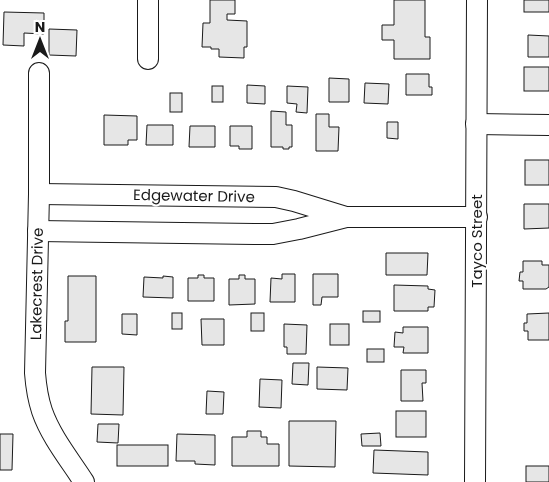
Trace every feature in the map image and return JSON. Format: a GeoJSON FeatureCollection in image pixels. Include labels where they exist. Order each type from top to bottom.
{"type":"FeatureCollection","features":[{"type":"Feature","properties":{"kind":"street"},"geometry":{"type":"LineString","coordinates":[[148,0],[148,59]]}},
{"type":"Feature","properties":{"kind":"street","name":"Tayco Street"},"geometry":{"type":"LineString","coordinates":[[475,482],[478,0]]}},
{"type":"Feature","properties":{"kind":"street","name":"Lakecrest Drive"},"geometry":{"type":"LineString","coordinates":[[39,73],[39,194],[35,373],[37,394],[42,412],[52,433],[84,482]]}},
{"type":"Feature","properties":{"kind":"street"},"geometry":{"type":"LineString","coordinates":[[476,124],[549,125]]}},
{"type":"Feature","properties":{"kind":"street","name":"Edgewater Drive"},"geometry":{"type":"LineString","coordinates":[[39,194],[276,197],[346,217]]}},
{"type":"Feature","properties":{"kind":"street","name":"Edgewater Drive"},"geometry":{"type":"LineString","coordinates":[[38,232],[272,234],[346,217],[477,217]]}},
{"type":"Feature","properties":{"kind":"building"},"geometry":{"type":"Polygon","coordinates":[[[210,0],[235,0],[235,14],[227,14],[227,20],[247,21],[247,47],[244,47],[244,58],[219,57],[219,49],[202,47],[203,23],[210,23],[210,0]]]}},
{"type":"Feature","properties":{"kind":"building"},"geometry":{"type":"Polygon","coordinates":[[[394,0],[425,0],[425,37],[430,37],[430,59],[394,59],[394,40],[382,40],[382,25],[394,25],[394,0]]]}},
{"type":"Feature","properties":{"kind":"building"},"geometry":{"type":"Polygon","coordinates":[[[524,0],[549,0],[549,12],[524,12],[524,0]]]}},
{"type":"Feature","properties":{"kind":"building"},"geometry":{"type":"Polygon","coordinates":[[[4,12],[44,13],[44,34],[24,33],[24,46],[3,45],[4,12]]]}},
{"type":"Feature","properties":{"kind":"building"},"geometry":{"type":"Polygon","coordinates":[[[49,29],[77,30],[76,56],[49,55],[49,29]]]}},
{"type":"Feature","properties":{"kind":"building"},"geometry":{"type":"Polygon","coordinates":[[[528,35],[549,36],[549,57],[528,57],[528,35]]]}},
{"type":"Feature","properties":{"kind":"building"},"geometry":{"type":"Polygon","coordinates":[[[524,67],[549,67],[549,91],[524,91],[524,67]]]}},
{"type":"Feature","properties":{"kind":"building"},"geometry":{"type":"Polygon","coordinates":[[[406,74],[429,74],[429,87],[432,87],[432,95],[406,95],[406,74]]]}},
{"type":"Feature","properties":{"kind":"building"},"geometry":{"type":"Polygon","coordinates":[[[329,78],[349,79],[349,102],[329,102],[329,78]]]}},
{"type":"Feature","properties":{"kind":"building"},"geometry":{"type":"Polygon","coordinates":[[[365,83],[389,84],[388,104],[364,103],[365,83]]]}},
{"type":"Feature","properties":{"kind":"building"},"geometry":{"type":"Polygon","coordinates":[[[247,85],[265,86],[265,104],[247,103],[247,85]]]}},
{"type":"Feature","properties":{"kind":"building"},"geometry":{"type":"Polygon","coordinates":[[[212,86],[223,86],[223,102],[212,102],[212,86]]]}},
{"type":"Feature","properties":{"kind":"building"},"geometry":{"type":"Polygon","coordinates":[[[287,86],[308,87],[307,113],[296,112],[297,104],[287,103],[287,86]]]}},
{"type":"Feature","properties":{"kind":"building"},"geometry":{"type":"Polygon","coordinates":[[[170,93],[182,93],[182,112],[170,112],[170,93]]]}},
{"type":"Feature","properties":{"kind":"building"},"geometry":{"type":"Polygon","coordinates":[[[271,111],[286,112],[286,125],[292,125],[292,147],[289,147],[289,149],[271,147],[271,111]]]}},
{"type":"Feature","properties":{"kind":"building"},"geometry":{"type":"Polygon","coordinates":[[[316,114],[329,114],[329,127],[339,127],[338,151],[316,151],[316,114]]]}},
{"type":"Feature","properties":{"kind":"building"},"geometry":{"type":"Polygon","coordinates":[[[104,115],[137,116],[137,140],[128,140],[128,145],[104,145],[104,115]]]}},
{"type":"Feature","properties":{"kind":"building"},"geometry":{"type":"Polygon","coordinates":[[[387,122],[398,122],[398,139],[387,138],[387,122]]]}},
{"type":"Feature","properties":{"kind":"building"},"geometry":{"type":"Polygon","coordinates":[[[147,125],[173,125],[173,145],[146,145],[147,125]]]}},
{"type":"Feature","properties":{"kind":"building"},"geometry":{"type":"Polygon","coordinates":[[[190,126],[215,126],[215,147],[189,147],[190,126]]]}},
{"type":"Feature","properties":{"kind":"building"},"geometry":{"type":"Polygon","coordinates":[[[230,126],[252,126],[252,149],[239,149],[239,146],[230,146],[230,126]]]}},
{"type":"Feature","properties":{"kind":"building"},"geometry":{"type":"Polygon","coordinates":[[[525,160],[549,160],[549,185],[525,185],[525,160]]]}},
{"type":"Feature","properties":{"kind":"building"},"geometry":{"type":"Polygon","coordinates":[[[524,204],[549,204],[549,228],[524,229],[524,204]]]}},
{"type":"Feature","properties":{"kind":"building"},"geometry":{"type":"Polygon","coordinates":[[[386,253],[428,253],[427,275],[386,275],[386,253]]]}},
{"type":"Feature","properties":{"kind":"building"},"geometry":{"type":"Polygon","coordinates":[[[523,261],[542,261],[542,265],[549,265],[549,287],[546,289],[523,289],[523,281],[519,281],[520,272],[523,272],[523,261]]]}},
{"type":"Feature","properties":{"kind":"building"},"geometry":{"type":"Polygon","coordinates":[[[282,274],[295,274],[295,302],[270,302],[271,278],[282,279],[282,274]]]}},
{"type":"Feature","properties":{"kind":"building"},"geometry":{"type":"Polygon","coordinates":[[[313,274],[338,274],[338,297],[322,297],[321,305],[313,305],[313,274]]]}},
{"type":"Feature","properties":{"kind":"building"},"geometry":{"type":"Polygon","coordinates":[[[198,275],[204,275],[204,278],[214,278],[214,301],[188,301],[188,278],[198,278],[198,275]]]}},
{"type":"Feature","properties":{"kind":"building"},"geometry":{"type":"Polygon","coordinates":[[[239,275],[245,275],[245,279],[255,279],[255,304],[229,305],[229,279],[239,279],[239,275]]]}},
{"type":"Feature","properties":{"kind":"building"},"geometry":{"type":"Polygon","coordinates":[[[68,276],[96,276],[96,342],[65,342],[65,321],[68,321],[68,276]]]}},
{"type":"Feature","properties":{"kind":"building"},"geometry":{"type":"Polygon","coordinates":[[[163,276],[173,277],[173,298],[143,297],[144,277],[163,278],[163,276]]]}},
{"type":"Feature","properties":{"kind":"building"},"geometry":{"type":"Polygon","coordinates":[[[394,285],[428,286],[428,289],[435,290],[434,307],[428,307],[428,311],[394,311],[394,285]]]}},
{"type":"Feature","properties":{"kind":"building"},"geometry":{"type":"Polygon","coordinates":[[[363,311],[380,311],[380,322],[363,322],[363,311]]]}},
{"type":"Feature","properties":{"kind":"building"},"geometry":{"type":"Polygon","coordinates":[[[172,313],[182,313],[182,329],[172,329],[172,313]]]}},
{"type":"Feature","properties":{"kind":"building"},"geometry":{"type":"Polygon","coordinates":[[[251,313],[264,313],[264,331],[251,331],[251,313]]]}},
{"type":"Feature","properties":{"kind":"building"},"geometry":{"type":"Polygon","coordinates":[[[549,313],[549,340],[528,340],[528,331],[524,331],[524,323],[527,323],[527,314],[549,313]]]}},
{"type":"Feature","properties":{"kind":"building"},"geometry":{"type":"Polygon","coordinates":[[[122,314],[137,314],[137,335],[122,334],[122,314]]]}},
{"type":"Feature","properties":{"kind":"building"},"geometry":{"type":"Polygon","coordinates":[[[201,319],[224,319],[224,345],[202,345],[201,319]]]}},
{"type":"Feature","properties":{"kind":"building"},"geometry":{"type":"Polygon","coordinates":[[[284,324],[307,325],[306,354],[287,354],[287,347],[284,347],[284,324]]]}},
{"type":"Feature","properties":{"kind":"building"},"geometry":{"type":"Polygon","coordinates":[[[330,324],[349,324],[349,345],[330,345],[330,324]]]}},
{"type":"Feature","properties":{"kind":"building"},"geometry":{"type":"Polygon","coordinates":[[[403,327],[428,327],[428,353],[403,353],[404,347],[394,347],[395,332],[403,333],[403,327]]]}},
{"type":"Feature","properties":{"kind":"building"},"geometry":{"type":"Polygon","coordinates":[[[367,349],[384,349],[384,362],[367,362],[367,349]]]}},
{"type":"Feature","properties":{"kind":"building"},"geometry":{"type":"Polygon","coordinates":[[[293,363],[309,363],[308,385],[292,384],[293,363]]]}},
{"type":"Feature","properties":{"kind":"building"},"geometry":{"type":"Polygon","coordinates":[[[92,367],[124,367],[123,415],[91,414],[92,367]]]}},
{"type":"Feature","properties":{"kind":"building"},"geometry":{"type":"Polygon","coordinates":[[[317,367],[348,368],[347,390],[317,389],[317,367]]]}},
{"type":"Feature","properties":{"kind":"building"},"geometry":{"type":"Polygon","coordinates":[[[401,370],[426,370],[426,383],[422,383],[423,401],[401,401],[401,370]]]}},
{"type":"Feature","properties":{"kind":"building"},"geometry":{"type":"Polygon","coordinates":[[[260,379],[282,380],[281,408],[259,407],[260,379]]]}},
{"type":"Feature","properties":{"kind":"building"},"geometry":{"type":"Polygon","coordinates":[[[207,391],[224,392],[223,414],[206,414],[207,391]]]}},
{"type":"Feature","properties":{"kind":"building"},"geometry":{"type":"Polygon","coordinates":[[[396,411],[426,411],[426,437],[396,437],[396,411]]]}},
{"type":"Feature","properties":{"kind":"building"},"geometry":{"type":"Polygon","coordinates":[[[289,421],[336,421],[335,467],[289,466],[289,421]]]}},
{"type":"Feature","properties":{"kind":"building"},"geometry":{"type":"Polygon","coordinates":[[[98,424],[119,424],[118,443],[97,442],[98,424]]]}},
{"type":"Feature","properties":{"kind":"building"},"geometry":{"type":"Polygon","coordinates":[[[247,431],[261,431],[261,437],[267,437],[267,444],[279,444],[279,466],[232,466],[232,437],[247,437],[247,431]]]}},
{"type":"Feature","properties":{"kind":"building"},"geometry":{"type":"Polygon","coordinates":[[[380,433],[381,446],[362,446],[361,434],[380,433]]]}},
{"type":"Feature","properties":{"kind":"building"},"geometry":{"type":"Polygon","coordinates":[[[0,434],[13,434],[12,470],[0,470],[0,434]]]}},
{"type":"Feature","properties":{"kind":"building"},"geometry":{"type":"Polygon","coordinates":[[[177,434],[215,435],[215,465],[195,464],[195,461],[176,461],[177,434]]]}},
{"type":"Feature","properties":{"kind":"building"},"geometry":{"type":"Polygon","coordinates":[[[117,445],[168,445],[168,466],[117,466],[117,445]]]}},
{"type":"Feature","properties":{"kind":"building"},"geometry":{"type":"Polygon","coordinates":[[[374,450],[428,452],[428,475],[373,473],[374,450]]]}},
{"type":"Feature","properties":{"kind":"building"},"geometry":{"type":"Polygon","coordinates":[[[526,466],[549,466],[549,482],[526,482],[526,466]]]}}]}
